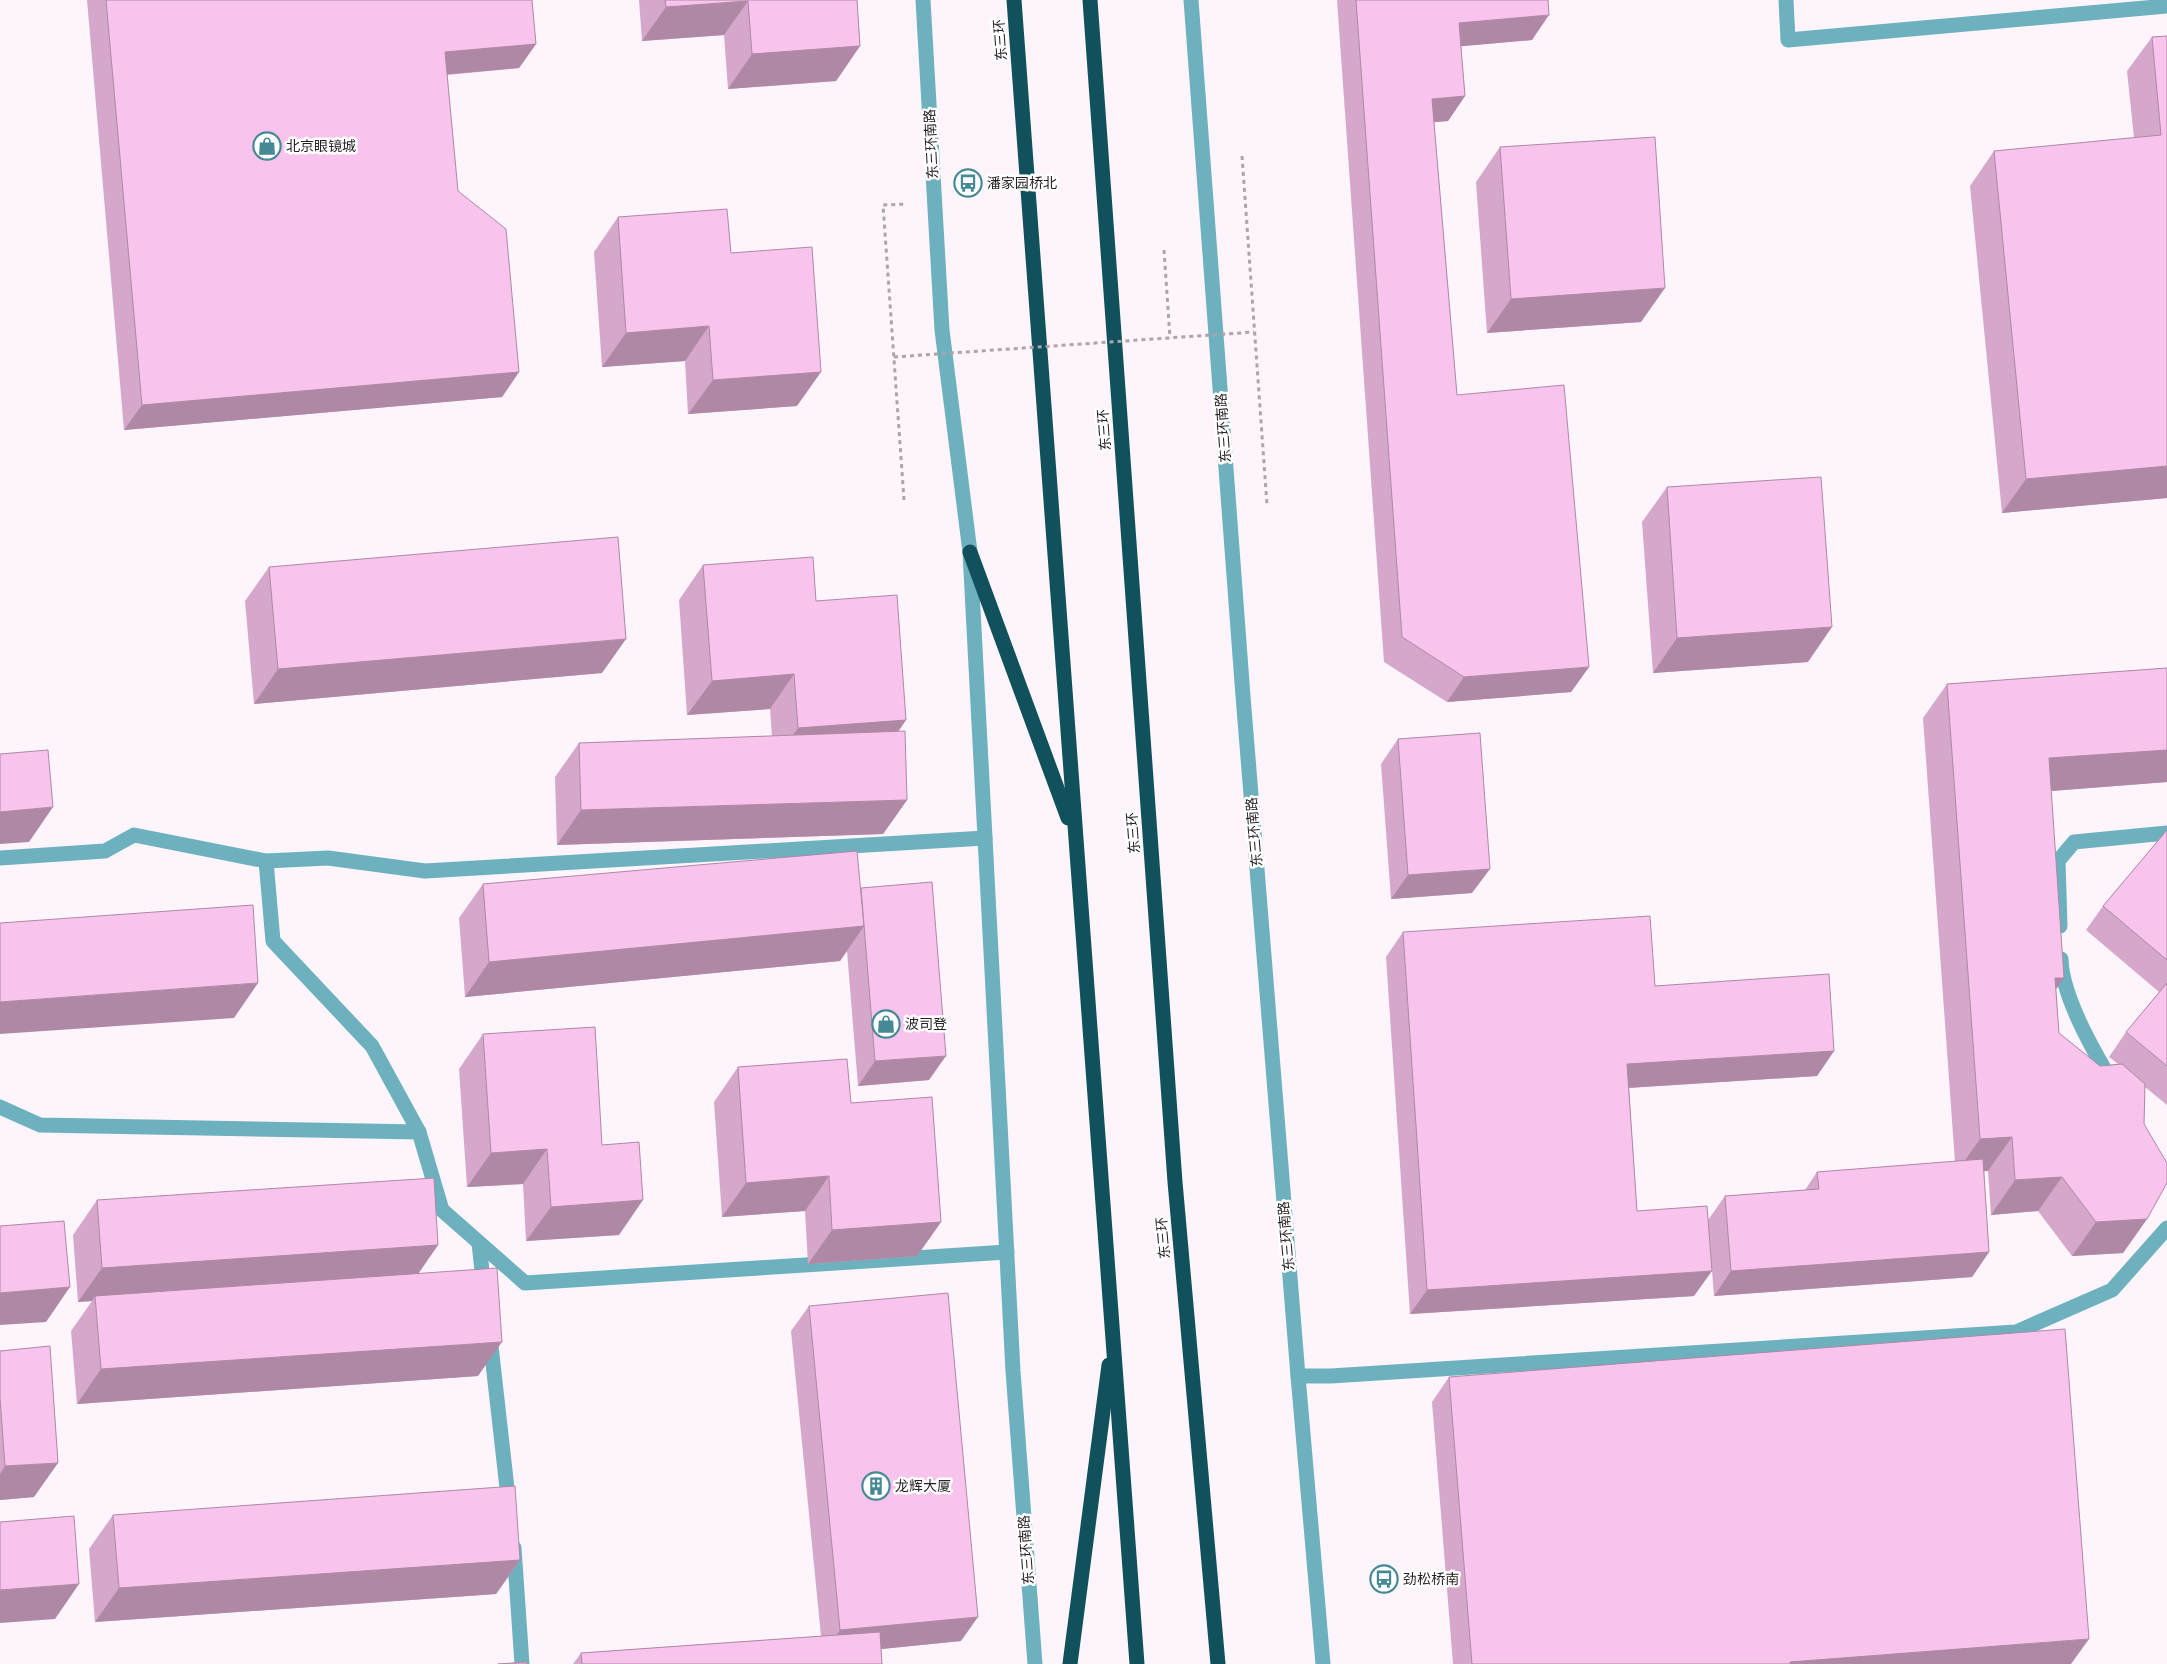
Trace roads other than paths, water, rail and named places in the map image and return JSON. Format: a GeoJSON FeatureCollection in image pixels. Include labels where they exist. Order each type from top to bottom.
{"type":"FeatureCollection","features":[{"type":"Feature","properties":{"kind":"highway","name":"东三环"},"geometry":{"type":"LineString","coordinates":[[1014,0],[1074,834],[1137,1664]]}},
{"type":"Feature","properties":{"kind":"highway","name":"东三环"},"geometry":{"type":"LineString","coordinates":[[1090,0],[1175,1182],[1218,1664]]}},
{"type":"Feature","properties":{"kind":"highway"},"geometry":{"type":"LineString","coordinates":[[970,552],[1074,834]]}},
{"type":"Feature","properties":{"kind":"highway"},"geometry":{"type":"LineString","coordinates":[[1070,1664],[1113,1332]]}},
{"type":"Feature","properties":{"kind":"street","name":"东三环南路"},"geometry":{"type":"LineString","coordinates":[[923,0],[942,330],[970,552],[1007,1252],[1035,1664]]}},
{"type":"Feature","properties":{"kind":"street","name":"东三环南路"},"geometry":{"type":"LineString","coordinates":[[1192,0],[1242,687],[1298,1376],[1324,1664]]}},
{"type":"Feature","properties":{"kind":"street"},"geometry":{"type":"LineString","coordinates":[[1786,0],[1788,40],[2167,6]]}},
{"type":"Feature","properties":{"kind":"street"},"geometry":{"type":"LineString","coordinates":[[2117,1091],[2092,1048],[2061,975],[2058,861],[2074,842],[2167,833]]}},
{"type":"Feature","properties":{"kind":"street"},"geometry":{"type":"LineString","coordinates":[[0,858],[105,851],[134,834],[266,861],[328,858],[425,872],[985,838]]}},
{"type":"Feature","properties":{"kind":"street"},"geometry":{"type":"LineString","coordinates":[[266,861],[274,941],[372,1046],[419,1132],[442,1210],[524,1283],[1007,1252]]}},
{"type":"Feature","properties":{"kind":"street"},"geometry":{"type":"LineString","coordinates":[[0,1108],[40,1125],[419,1132]]}},
{"type":"Feature","properties":{"kind":"street"},"geometry":{"type":"LineString","coordinates":[[1298,1376],[1332,1376],[2016,1332],[2112,1290],[2167,1228]]}},
{"type":"Feature","properties":{"kind":"street"},"geometry":{"type":"LineString","coordinates":[[479,1242],[486,1301]]}},
{"type":"Feature","properties":{"kind":"street"},"geometry":{"type":"LineString","coordinates":[[488,1320],[512,1529],[522,1664]]}},
{"type":"Feature","properties":{"kind":"place","name":"北京眼镜城"},"geometry":{"type":"Point","coordinates":[267,146]}},
{"type":"Feature","properties":{"kind":"place","name":"潘家园桥北"},"geometry":{"type":"Point","coordinates":[968,183]}},
{"type":"Feature","properties":{"kind":"place","name":"波司登"},"geometry":{"type":"Point","coordinates":[886,1024]}},
{"type":"Feature","properties":{"kind":"place","name":"龙辉大厦"},"geometry":{"type":"Point","coordinates":[876,1486]}},
{"type":"Feature","properties":{"kind":"place","name":"劲松桥南"},"geometry":{"type":"Point","coordinates":[1384,1579]}}]}
